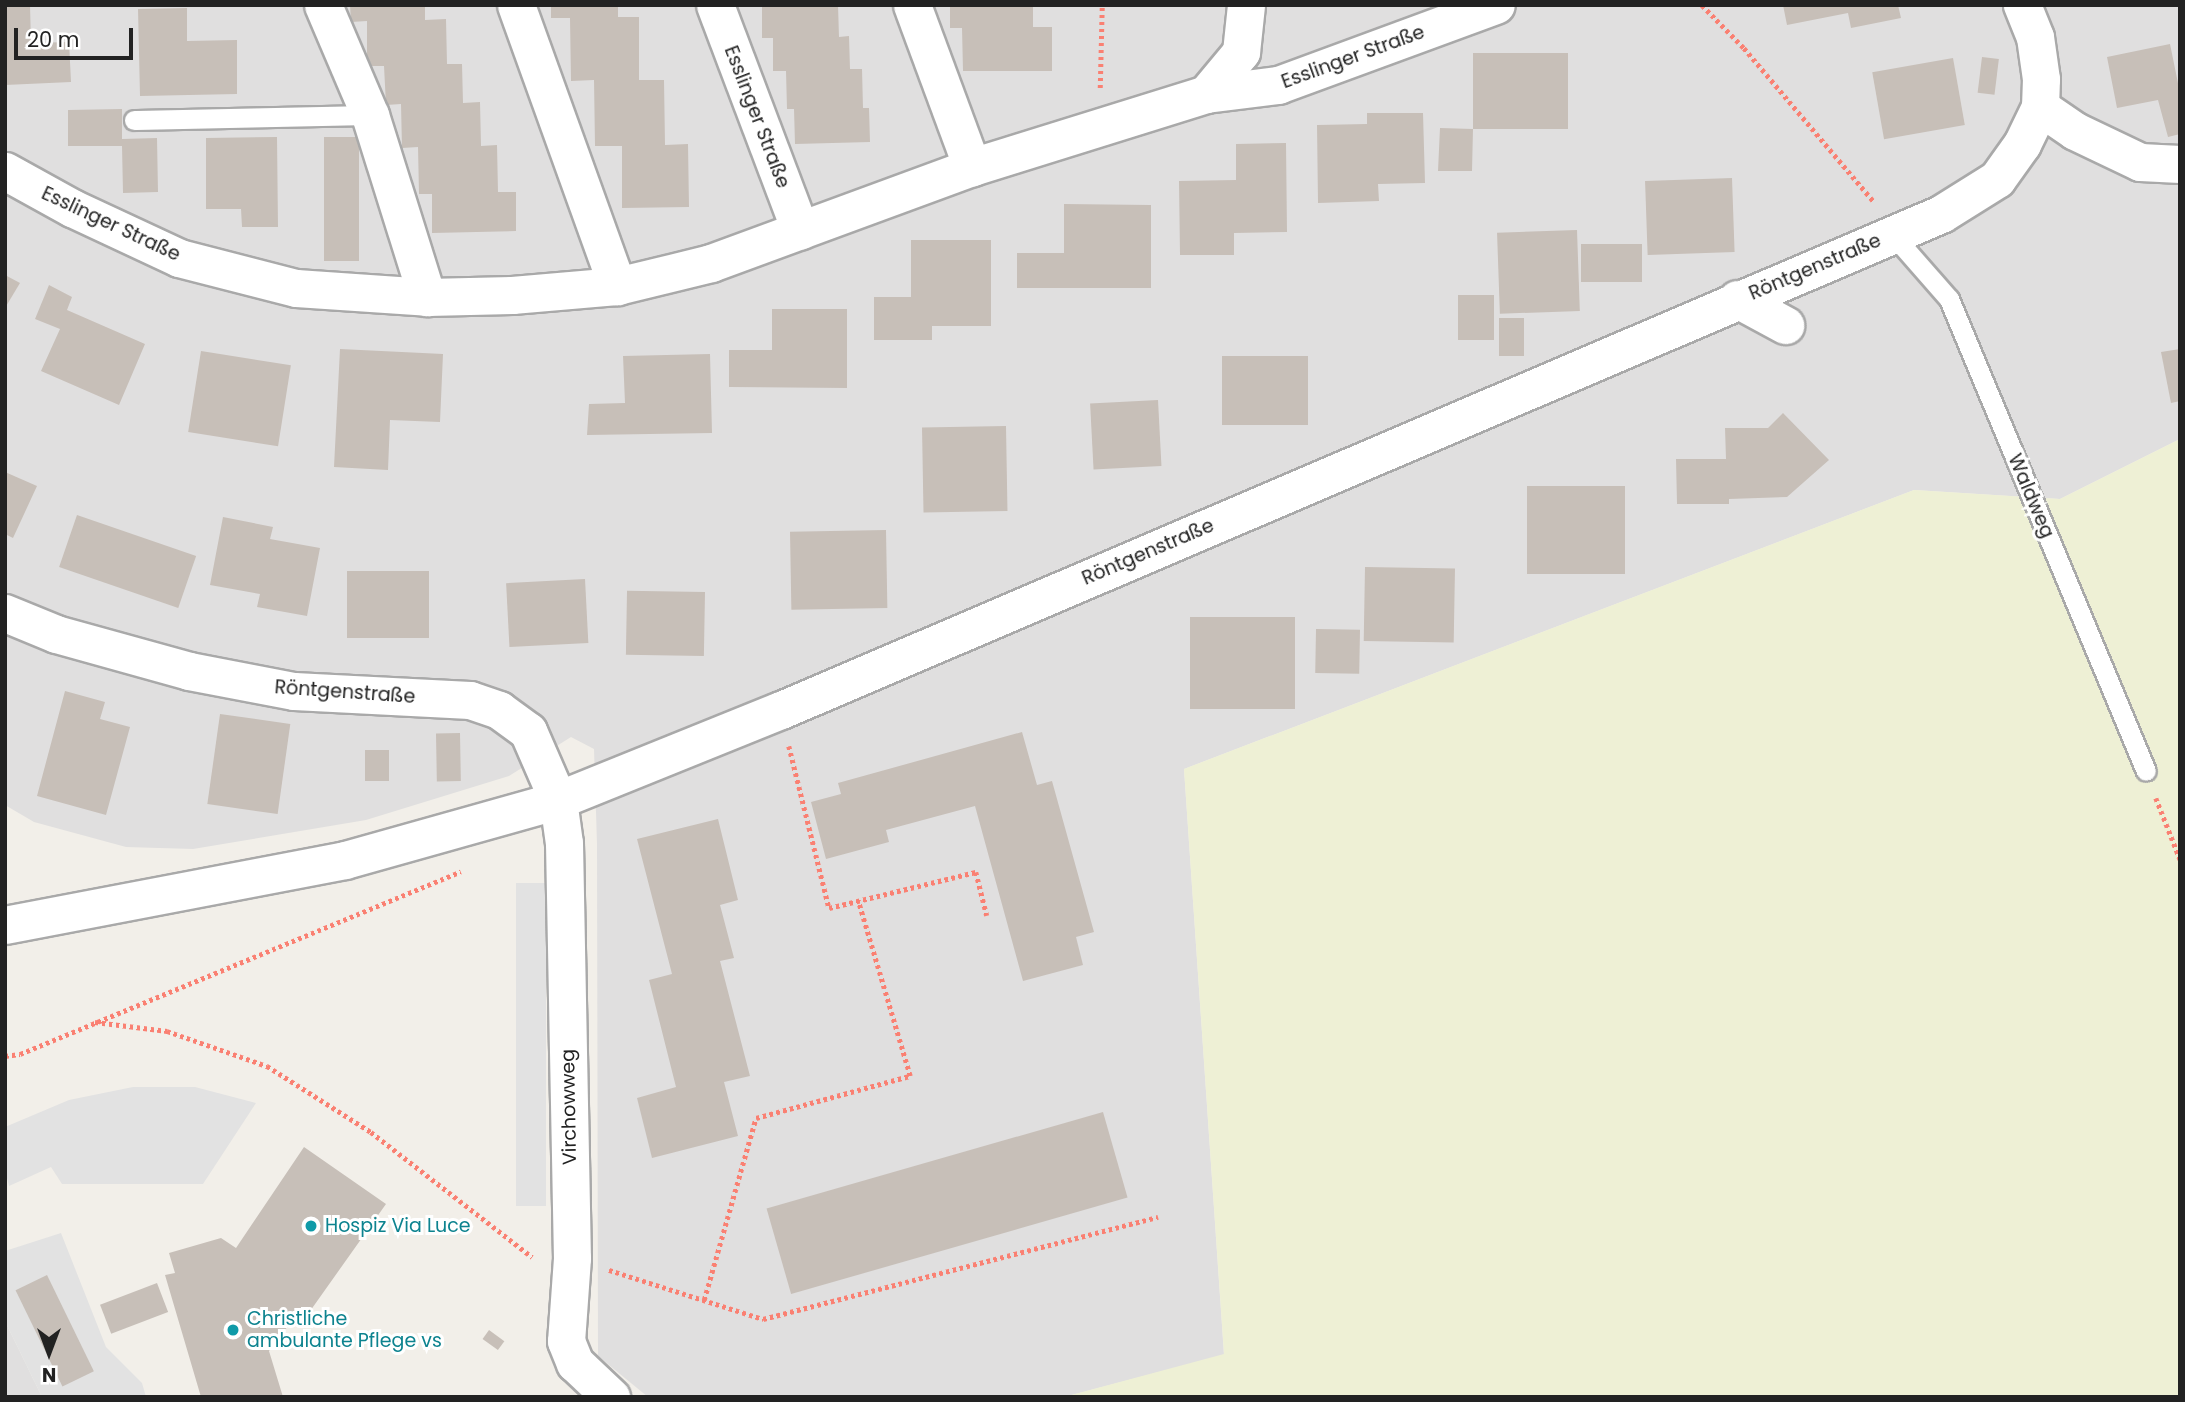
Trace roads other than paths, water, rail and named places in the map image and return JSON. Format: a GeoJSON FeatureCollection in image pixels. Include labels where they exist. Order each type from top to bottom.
{"type":"FeatureCollection","features":[{"type":"Feature","properties":{"kind":"street"},"geometry":{"type":"LineString","coordinates":[[323,5],[370,115],[427,297]]}},
{"type":"Feature","properties":{"kind":"street"},"geometry":{"type":"LineString","coordinates":[[516,5],[617,286]]}},
{"type":"Feature","properties":{"kind":"street","name":"Esslinger Straße"},"geometry":{"type":"LineString","coordinates":[[715,5],[800,230]]}},
{"type":"Feature","properties":{"kind":"street"},"geometry":{"type":"LineString","coordinates":[[912,5],[972,167]]}},
{"type":"Feature","properties":{"kind":"street"},"geometry":{"type":"LineString","coordinates":[[1206,94],[1241,52],[1246,5]]}},
{"type":"Feature","properties":{"kind":"street","name":"Esslinger Straße"},"geometry":{"type":"LineString","coordinates":[[5,171],[72,208],[179,258],[296,288],[427,297],[513,295],[617,286],[711,263],[972,167],[1099,126],[1206,94],[1278,85],[1496,5]]}},
{"type":"Feature","properties":{"kind":"street"},"geometry":{"type":"LineString","coordinates":[[2022,5],[2035,37],[2041,79],[2040,107],[2075,131],[2140,162],[2180,164]]}},
{"type":"Feature","properties":{"kind":"street","name":"Röntgenstraße"},"geometry":{"type":"LineString","coordinates":[[5,925],[345,860],[558,800],[780,710],[1941,214],[1997,179],[2022,144],[2040,107]]}},
{"type":"Feature","properties":{"kind":"street","name":"Röntgenstraße"},"geometry":{"type":"LineString","coordinates":[[1737,299],[1785,325]]}},
{"type":"Feature","properties":{"kind":"street","name":"Röntgenstraße"},"geometry":{"type":"LineString","coordinates":[[5,613],[56,634],[189,671],[281,689],[470,700],[480,703],[499,710],[528,731],[558,800]]}},
{"type":"Feature","properties":{"kind":"street","name":"Virchowweg"},"geometry":{"type":"LineString","coordinates":[[558,800],[564,843],[572,1258],[566,1341],[575,1363],[611,1397]]}},
{"type":"Feature","properties":{"kind":"lane"},"geometry":{"type":"LineString","coordinates":[[134,120],[370,115]]}},
{"type":"Feature","properties":{"kind":"lane","name":"Waldweg"},"geometry":{"type":"LineString","coordinates":[[1892,234],[1948,299],[2146,771]]}},
{"type":"Feature","properties":{"kind":"place","name":"Hospiz Via Luce"},"geometry":{"type":"Point","coordinates":[311,1226]}},
{"type":"Feature","properties":{"kind":"place","name":"Christliche ambulante Pflege vs"},"geometry":{"type":"Point","coordinates":[233,1330]}}]}
